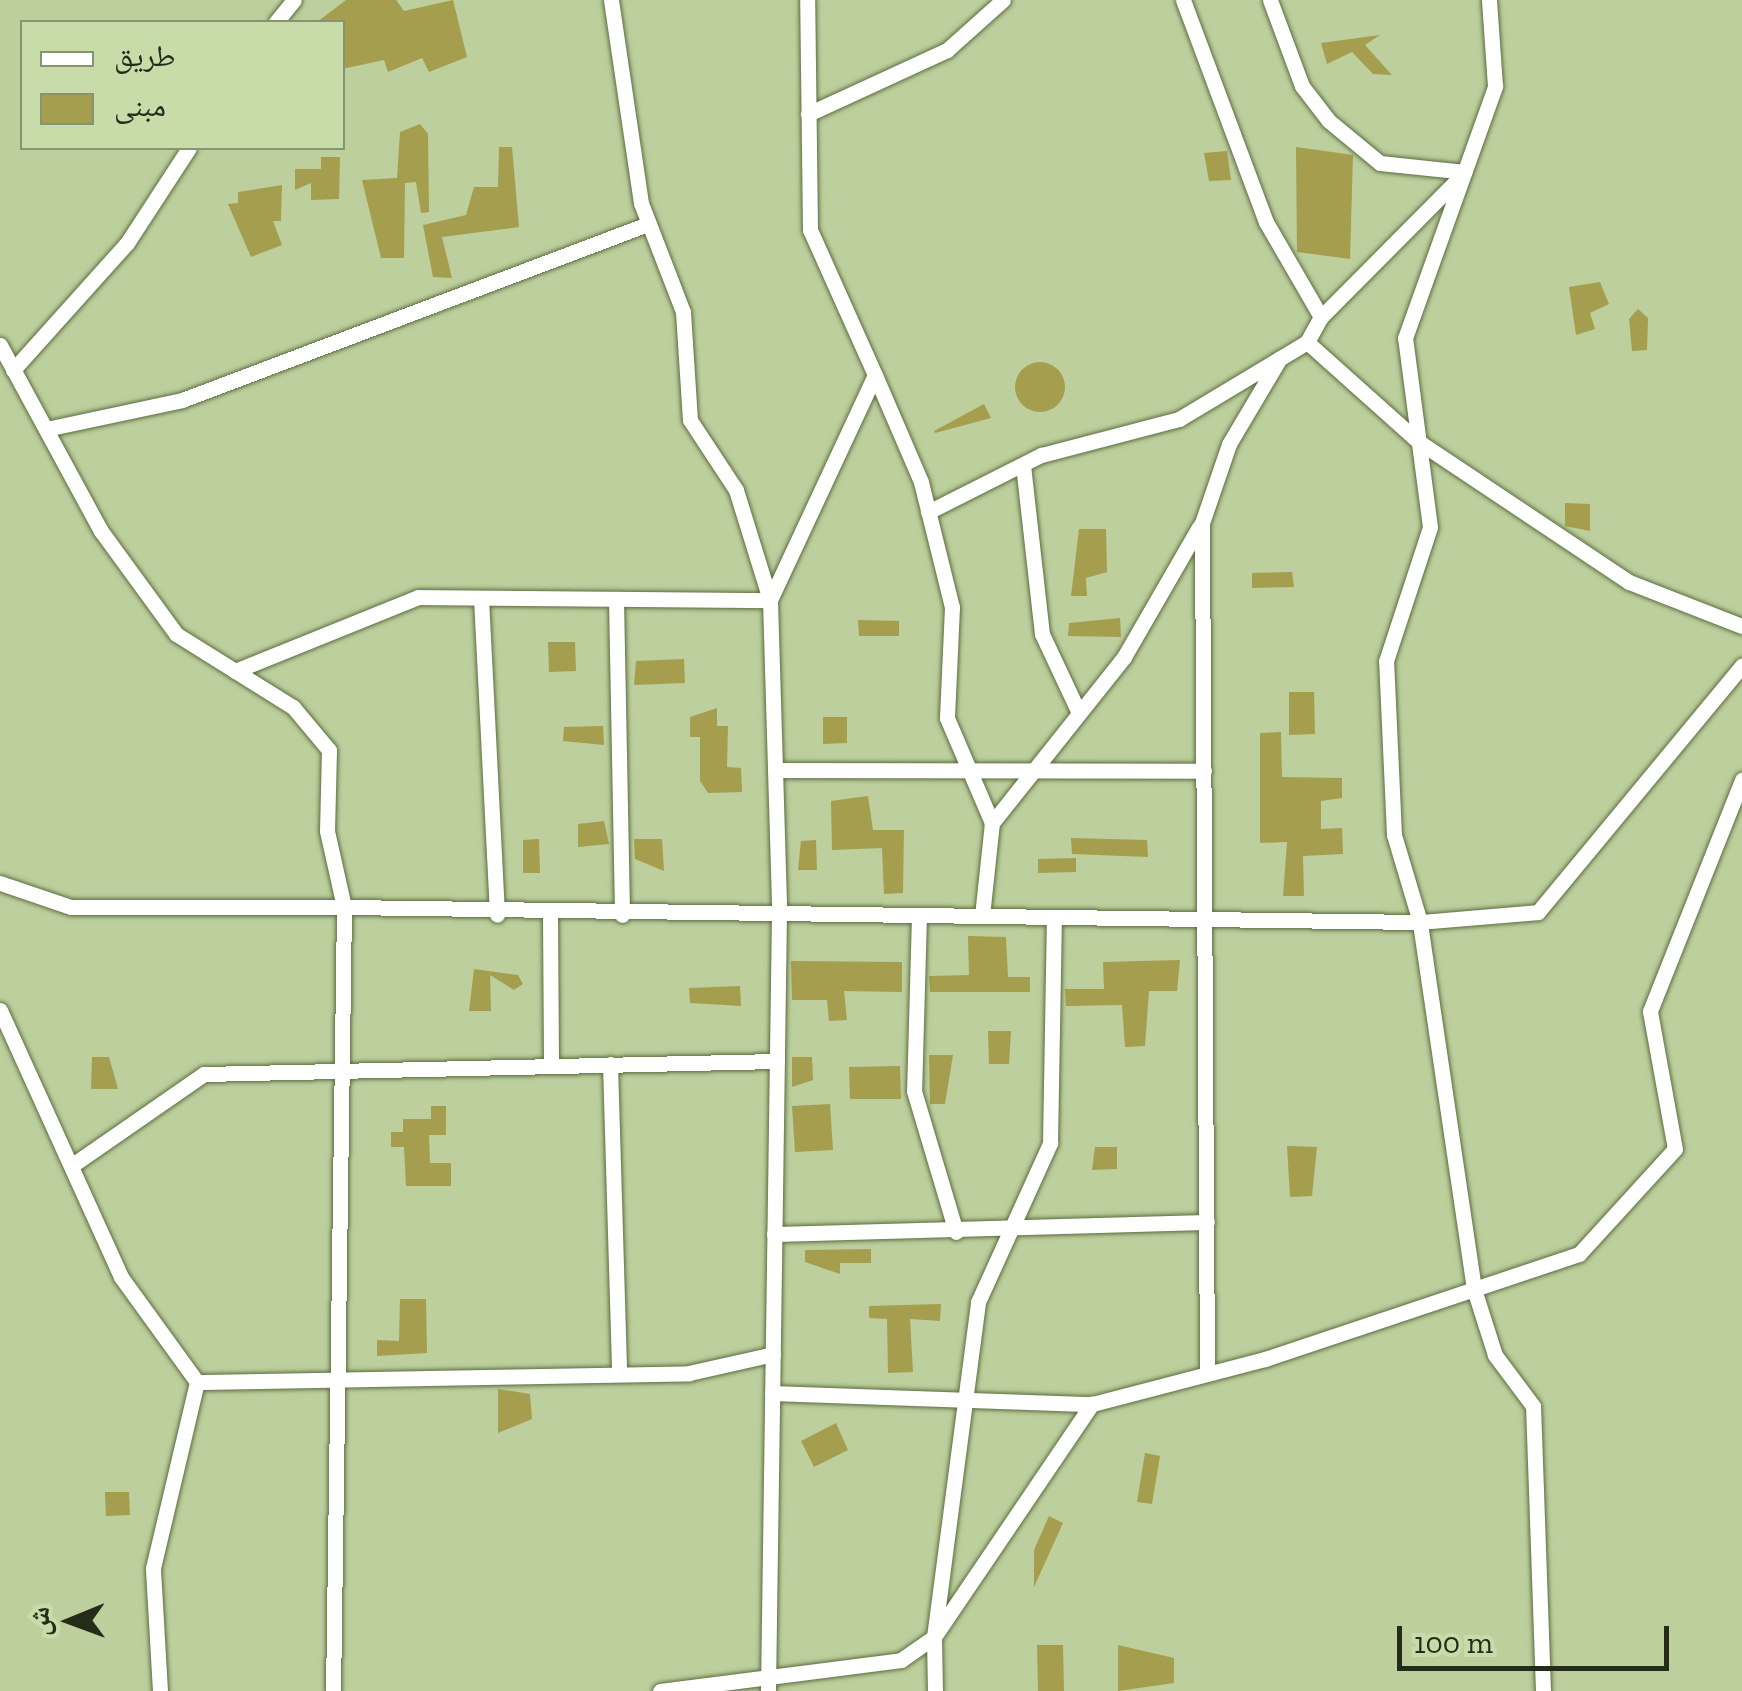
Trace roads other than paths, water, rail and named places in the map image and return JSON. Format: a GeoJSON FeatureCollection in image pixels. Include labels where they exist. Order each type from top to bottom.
{"type":"FeatureCollection","features":[{"type":"Feature","properties":{"kind":"street"},"geometry":{"type":"LineString","coordinates":[[278,20],[294,0]]}},
{"type":"Feature","properties":{"kind":"street"},"geometry":{"type":"LineString","coordinates":[[611,0],[649,224],[683,312],[690,420],[736,490],[770,600],[779,912],[768,1687]]}},
{"type":"Feature","properties":{"kind":"street"},"geometry":{"type":"LineString","coordinates":[[807,0],[810,230],[875,375],[928,512],[952,606],[946,718],[992,823],[982,916]]}},
{"type":"Feature","properties":{"kind":"street"},"geometry":{"type":"LineString","coordinates":[[808,114],[947,50],[1002,0]]}},
{"type":"Feature","properties":{"kind":"street"},"geometry":{"type":"LineString","coordinates":[[1184,0],[1266,222],[1320,317]]}},
{"type":"Feature","properties":{"kind":"street"},"geometry":{"type":"LineString","coordinates":[[1270,0],[1302,86],[1329,120],[1380,164],[1465,172]]}},
{"type":"Feature","properties":{"kind":"street"},"geometry":{"type":"LineString","coordinates":[[1488,0],[1495,86],[1405,338],[1430,527],[1386,661],[1394,835],[1420,922],[1474,1289],[1495,1355],[1533,1406],[1543,1691]]}},
{"type":"Feature","properties":{"kind":"street"},"geometry":{"type":"LineString","coordinates":[[13,370],[126,243],[188,150]]}},
{"type":"Feature","properties":{"kind":"street"},"geometry":{"type":"LineString","coordinates":[[928,512],[1024,465],[1179,419],[1307,342],[1320,317],[1465,172]]}},
{"type":"Feature","properties":{"kind":"street"},"geometry":{"type":"LineString","coordinates":[[46,429],[182,400],[649,224]]}},
{"type":"Feature","properties":{"kind":"street"},"geometry":{"type":"LineString","coordinates":[[1307,342],[1418,442],[1629,582],[1742,626]]}},
{"type":"Feature","properties":{"kind":"street"},"geometry":{"type":"LineString","coordinates":[[0,345],[101,531],[176,634],[293,707],[329,750],[327,831],[344,906],[333,1691]]}},
{"type":"Feature","properties":{"kind":"street"},"geometry":{"type":"LineString","coordinates":[[992,823],[1124,657],[1202,523],[1228,444],[1280,358]]}},
{"type":"Feature","properties":{"kind":"street"},"geometry":{"type":"LineString","coordinates":[[770,600],[875,375]]}},
{"type":"Feature","properties":{"kind":"street"},"geometry":{"type":"LineString","coordinates":[[1024,465],[1042,634],[1079,713]]}},
{"type":"Feature","properties":{"kind":"street"},"geometry":{"type":"LineString","coordinates":[[1202,523],[1207,1374]]}},
{"type":"Feature","properties":{"kind":"street"},"geometry":{"type":"LineString","coordinates":[[235,671],[418,598],[770,600]]}},
{"type":"Feature","properties":{"kind":"street"},"geometry":{"type":"LineString","coordinates":[[481,598],[498,914]]}},
{"type":"Feature","properties":{"kind":"street"},"geometry":{"type":"LineString","coordinates":[[616,599],[622,915]]}},
{"type":"Feature","properties":{"kind":"street"},"geometry":{"type":"LineString","coordinates":[[0,882],[71,906],[344,906],[550,915],[779,912],[1420,922],[1538,912],[1742,664]]}},
{"type":"Feature","properties":{"kind":"street"},"geometry":{"type":"LineString","coordinates":[[775,770],[1204,771]]}},
{"type":"Feature","properties":{"kind":"street"},"geometry":{"type":"LineString","coordinates":[[772,1393],[1092,1404],[1207,1374],[1579,1254],[1675,1149],[1650,1011],[1742,780]]}},
{"type":"Feature","properties":{"kind":"street"},"geometry":{"type":"LineString","coordinates":[[919,914],[914,1091],[956,1232]]}},
{"type":"Feature","properties":{"kind":"street"},"geometry":{"type":"LineString","coordinates":[[550,915],[552,1065]]}},
{"type":"Feature","properties":{"kind":"street"},"geometry":{"type":"LineString","coordinates":[[935,1691],[934,1637],[961,1400],[978,1302],[1050,1142],[1054,918]]}},
{"type":"Feature","properties":{"kind":"street"},"geometry":{"type":"LineString","coordinates":[[0,1010],[121,1277],[197,1382],[153,1568],[160,1691]]}},
{"type":"Feature","properties":{"kind":"street"},"geometry":{"type":"LineString","coordinates":[[71,1166],[204,1074],[777,1061]]}},
{"type":"Feature","properties":{"kind":"street"},"geometry":{"type":"LineString","coordinates":[[610,1064],[619,1371]]}},
{"type":"Feature","properties":{"kind":"street"},"geometry":{"type":"LineString","coordinates":[[774,1234],[1010,1232],[1207,1222]]}},
{"type":"Feature","properties":{"kind":"street"},"geometry":{"type":"LineString","coordinates":[[197,1382],[337,1373],[689,1373],[773,1354]]}},
{"type":"Feature","properties":{"kind":"street"},"geometry":{"type":"LineString","coordinates":[[660,1691],[768,1687],[901,1660],[934,1637],[1092,1404]]}}]}
